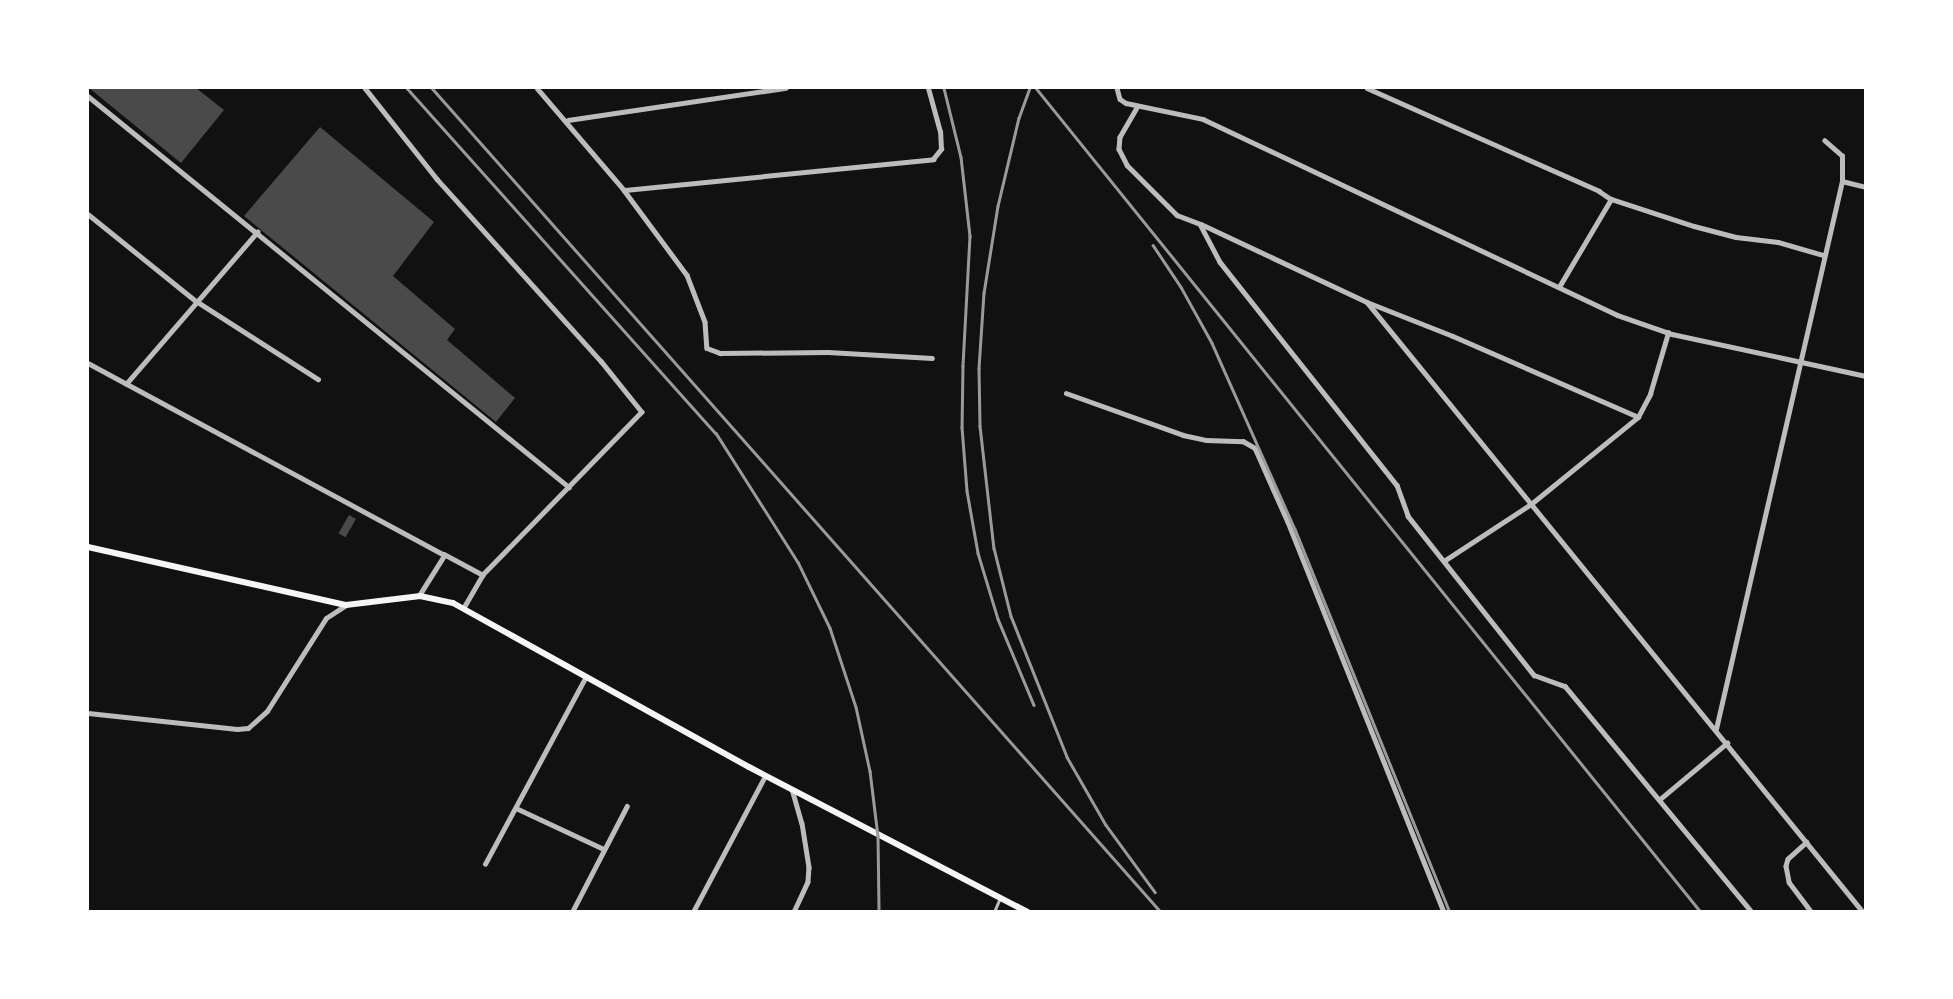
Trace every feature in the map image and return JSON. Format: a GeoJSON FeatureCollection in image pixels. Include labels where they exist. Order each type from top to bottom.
{"type":"FeatureCollection","features":[{"type":"Feature","properties":{"kind":"main road"},"geometry":{"type":"LineString","coordinates":[[88,547],[346,605],[435,596],[464,608],[585,678],[765,776],[1028,912]]}},
{"type":"Feature","properties":{"kind":"street"},"geometry":{"type":"LineString","coordinates":[[365,88],[437,178],[601,361],[642,412],[483,575],[464,608]]}},
{"type":"Feature","properties":{"kind":"street"},"geometry":{"type":"LineString","coordinates":[[537,88],[624,190],[687,275],[705,321],[707,348],[720,353],[828,352],[932,358]]}},
{"type":"Feature","properties":{"kind":"street"},"geometry":{"type":"LineString","coordinates":[[567,120],[786,88]]}},
{"type":"Feature","properties":{"kind":"street"},"geometry":{"type":"LineString","coordinates":[[624,190],[933,159],[941,149],[940,132],[928,88]]}},
{"type":"Feature","properties":{"kind":"street"},"geometry":{"type":"LineString","coordinates":[[1117,88],[1119,99],[1138,106],[1203,119],[1617,315],[1668,333],[1866,376]]}},
{"type":"Feature","properties":{"kind":"street"},"geometry":{"type":"LineString","coordinates":[[1367,88],[1599,191],[1611,199],[1694,226],[1736,237],[1777,242],[1824,255]]}},
{"type":"Feature","properties":{"kind":"street"},"geometry":{"type":"LineString","coordinates":[[88,96],[569,486]]}},
{"type":"Feature","properties":{"kind":"street"},"geometry":{"type":"LineString","coordinates":[[1138,106],[1120,137],[1119,149],[1123,158],[1177,215],[1367,302],[1453,336],[1638,418]]}},
{"type":"Feature","properties":{"kind":"street"},"geometry":{"type":"LineString","coordinates":[[1716,730],[1842,181],[1842,156],[1825,141]]}},
{"type":"Feature","properties":{"kind":"street"},"geometry":{"type":"LineString","coordinates":[[1842,181],[1866,187]]}},
{"type":"Feature","properties":{"kind":"street"},"geometry":{"type":"LineString","coordinates":[[1559,287],[1611,199]]}},
{"type":"Feature","properties":{"kind":"street"},"geometry":{"type":"LineString","coordinates":[[88,214],[196,300],[318,379]]}},
{"type":"Feature","properties":{"kind":"street"},"geometry":{"type":"LineString","coordinates":[[1200,224],[1220,262],[1397,485],[1408,516],[1534,675],[1565,686],[1752,912]]}},
{"type":"Feature","properties":{"kind":"street"},"geometry":{"type":"LineString","coordinates":[[126,384],[257,232]]}},
{"type":"Feature","properties":{"kind":"street"},"geometry":{"type":"LineString","coordinates":[[1367,302],[1863,912]]}},
{"type":"Feature","properties":{"kind":"street"},"geometry":{"type":"LineString","coordinates":[[1444,561],[1530,504],[1638,418],[1650,394],[1668,333]]}},
{"type":"Feature","properties":{"kind":"street"},"geometry":{"type":"LineString","coordinates":[[88,363],[483,575]]}},
{"type":"Feature","properties":{"kind":"street"},"geometry":{"type":"LineString","coordinates":[[1066,393],[1206,440],[1243,440],[1255,448],[1444,912]]}},
{"type":"Feature","properties":{"kind":"street"},"geometry":{"type":"LineString","coordinates":[[420,596],[445,555]]}},
{"type":"Feature","properties":{"kind":"street"},"geometry":{"type":"LineString","coordinates":[[88,713],[248,728],[267,711],[326,618],[346,605]]}},
{"type":"Feature","properties":{"kind":"street"},"geometry":{"type":"LineString","coordinates":[[485,864],[585,678]]}},
{"type":"Feature","properties":{"kind":"street"},"geometry":{"type":"LineString","coordinates":[[1659,800],[1727,743]]}},
{"type":"Feature","properties":{"kind":"street"},"geometry":{"type":"LineString","coordinates":[[693,912],[765,776]]}},
{"type":"Feature","properties":{"kind":"street"},"geometry":{"type":"LineString","coordinates":[[792,789],[802,823],[809,867],[808,882],[794,912]]}},
{"type":"Feature","properties":{"kind":"street"},"geometry":{"type":"LineString","coordinates":[[572,912],[627,807]]}},
{"type":"Feature","properties":{"kind":"street"},"geometry":{"type":"LineString","coordinates":[[516,808],[604,849]]}},
{"type":"Feature","properties":{"kind":"street"},"geometry":{"type":"LineString","coordinates":[[1807,842],[1788,859],[1786,866],[1788,882],[1812,912]]}},
{"type":"Feature","properties":{"kind":"lane"},"geometry":{"type":"LineString","coordinates":[[994,912],[1000,898]]}},
{"type":"Feature","properties":{"kind":"building"},"geometry":{"type":"Polygon","coordinates":[[[89,88],[196,88],[224,110],[181,163],[89,88]]]}},
{"type":"Feature","properties":{"kind":"building"},"geometry":{"type":"Polygon","coordinates":[[[320,127],[434,222],[393,276],[455,329],[447,340],[515,398],[496,422],[244,216],[320,127]]]}},
{"type":"Feature","properties":{"kind":"building"},"geometry":{"type":"Polygon","coordinates":[[[349,515],[356,519],[345,537],[338,533],[349,515]]]}},
{"type":"Feature","properties":{"kind":"railway"},"geometry":{"type":"LineString","coordinates":[[407,88],[716,433],[798,562],[830,628],[856,707],[870,771],[878,836],[879,912]]}},
{"type":"Feature","properties":{"kind":"railway"},"geometry":{"type":"LineString","coordinates":[[432,88],[1161,912]]}},
{"type":"Feature","properties":{"kind":"railway"},"geometry":{"type":"LineString","coordinates":[[944,88],[961,157],[970,236],[962,427],[967,491],[978,553],[998,619],[1034,705]]}},
{"type":"Feature","properties":{"kind":"railway"},"geometry":{"type":"LineString","coordinates":[[1030,88],[1019,118],[998,206],[984,293],[979,368],[980,426],[994,548],[1011,616],[1067,757],[1106,825],[1155,892]]}},
{"type":"Feature","properties":{"kind":"railway"},"geometry":{"type":"LineString","coordinates":[[1036,88],[1701,912]]}},
{"type":"Feature","properties":{"kind":"railway"},"geometry":{"type":"LineString","coordinates":[[1153,245],[1181,287],[1212,343],[1295,529],[1450,912]]}}]}
